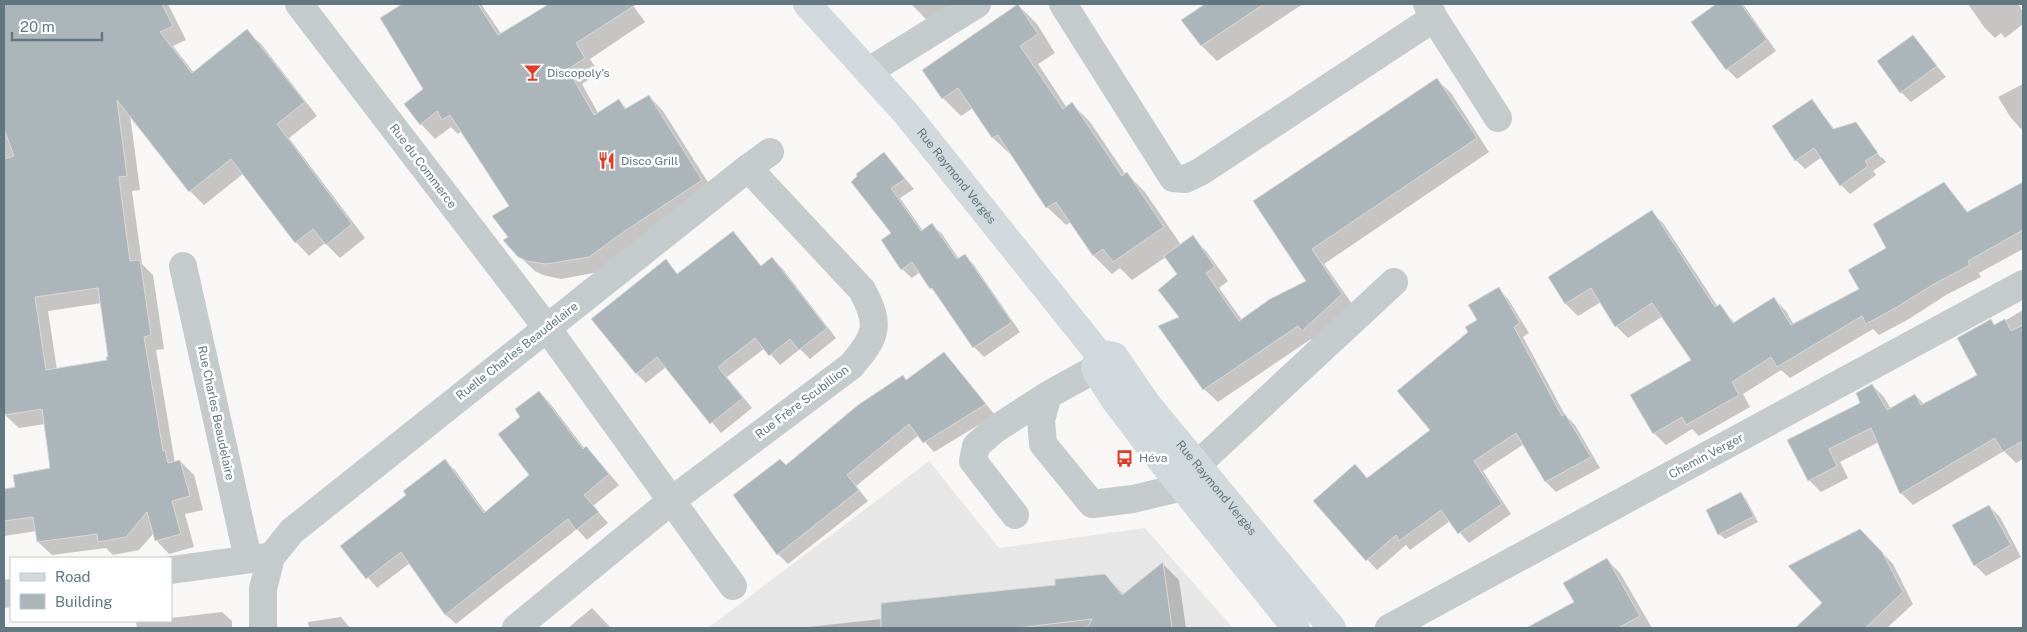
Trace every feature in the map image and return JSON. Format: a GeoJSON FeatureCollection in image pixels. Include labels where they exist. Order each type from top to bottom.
{"type":"FeatureCollection","features":[{"type":"Feature","properties":{"kind":"main road","name":"Rue Raymond Vergès"},"geometry":{"type":"LineString","coordinates":[[807,4],[905,112],[986,210],[1097,361],[1114,399],[1296,628]]}},
{"type":"Feature","properties":{"kind":"main road","name":"Rue Raymond Vergès"},"geometry":{"type":"LineString","coordinates":[[1097,361],[1114,356],[1147,404],[1332,628]]}},
{"type":"Feature","properties":{"kind":"street","name":"Rue du Commerce"},"geometry":{"type":"LineString","coordinates":[[299,4],[546,328]]}},
{"type":"Feature","properties":{"kind":"street"},"geometry":{"type":"LineString","coordinates":[[869,71],[977,4]]}},
{"type":"Feature","properties":{"kind":"street"},"geometry":{"type":"LineString","coordinates":[[1063,4],[1173,178],[1186,179],[1200,172],[1430,11],[1498,118]]}},
{"type":"Feature","properties":{"kind":"street","name":"Ruelle Charles Beaudelaire"},"geometry":{"type":"LineString","coordinates":[[262,628],[263,589],[259,558],[546,328],[770,152]]}},
{"type":"Feature","properties":{"kind":"street","name":"Rue Frère Scubillion"},"geometry":{"type":"LineString","coordinates":[[516,628],[671,501],[851,366],[866,350],[875,328],[872,309],[862,290],[748,168]]}},
{"type":"Feature","properties":{"kind":"street","name":"Rue Charles Beaudelaire"},"geometry":{"type":"LineString","coordinates":[[184,266],[259,558]]}},
{"type":"Feature","properties":{"kind":"street"},"geometry":{"type":"LineString","coordinates":[[1197,465],[1394,282]]}},
{"type":"Feature","properties":{"kind":"street","name":"Chemin Verger"},"geometry":{"type":"LineString","coordinates":[[1389,628],[2023,284]]}},
{"type":"Feature","properties":{"kind":"street"},"geometry":{"type":"LineString","coordinates":[[546,328],[733,586]]}},
{"type":"Feature","properties":{"kind":"street"},"geometry":{"type":"LineString","coordinates":[[1015,515],[973,461],[976,446],[994,430],[1048,396],[1097,361]]}},
{"type":"Feature","properties":{"kind":"street"},"geometry":{"type":"LineString","coordinates":[[1048,396],[1041,420],[1043,444],[1092,504],[1133,499],[1183,488]]}},
{"type":"Feature","properties":{"kind":"street"},"geometry":{"type":"LineString","coordinates":[[172,570],[259,558]]}},
{"type":"Feature","properties":{"kind":"shaded area"},"geometry":{"type":"Polygon","coordinates":[[[929,461],[999,548],[1145,528],[1233,628],[708,628],[929,461]]]}},
{"type":"Feature","properties":{"kind":"building"},"geometry":{"type":"Polygon","coordinates":[[[4,4],[162,4],[173,26],[160,32],[192,73],[247,29],[305,102],[277,124],[352,224],[326,245],[313,229],[295,243],[231,159],[189,192],[117,100],[127,176],[119,177],[130,261],[140,260],[151,335],[144,337],[163,451],[165,450],[168,463],[180,460],[190,496],[172,501],[181,534],[155,541],[147,512],[126,537],[98,542],[97,534],[37,542],[33,517],[4,521],[4,489],[15,487],[13,475],[50,468],[42,409],[4,415],[4,159],[14,156],[4,129],[4,4]],[[98,288],[35,297],[46,370],[107,360],[106,357],[108,357],[98,288]]]}},
{"type":"Feature","properties":{"kind":"building"},"geometry":{"type":"Polygon","coordinates":[[[402,4],[478,4],[498,35],[549,4],[637,4],[576,43],[585,58],[568,69],[594,115],[619,99],[625,109],[649,95],[702,180],[589,257],[546,264],[527,261],[518,257],[503,240],[508,237],[492,216],[509,206],[450,115],[442,120],[437,111],[420,125],[404,104],[423,89],[380,18],[402,4]]]}},
{"type":"Feature","properties":{"kind":"building"},"geometry":{"type":"Polygon","coordinates":[[[1018,4],[1038,34],[1020,46],[1063,109],[1072,102],[1122,176],[1127,172],[1164,227],[1113,262],[1103,249],[1093,256],[1056,202],[1046,208],[998,135],[992,138],[958,88],[942,99],[922,70],[1018,4]]]}},
{"type":"Feature","properties":{"kind":"building"},"geometry":{"type":"Polygon","coordinates":[[[1205,4],[1264,4],[1201,46],[1181,20],[1205,4]]]}},
{"type":"Feature","properties":{"kind":"building"},"geometry":{"type":"Polygon","coordinates":[[[1716,4],[1741,4],[1767,40],[1726,70],[1691,22],[1716,4]]]}},
{"type":"Feature","properties":{"kind":"building"},"geometry":{"type":"Polygon","coordinates":[[[1913,35],[1937,66],[1900,93],[1877,61],[1913,35]]]}},
{"type":"Feature","properties":{"kind":"building"},"geometry":{"type":"Polygon","coordinates":[[[1437,78],[1477,138],[1312,249],[1342,294],[1302,331],[1298,326],[1203,390],[1158,326],[1179,317],[1158,290],[1177,274],[1164,256],[1193,235],[1215,267],[1206,273],[1239,321],[1270,299],[1306,281],[1253,201],[1437,78]]]}},
{"type":"Feature","properties":{"kind":"building"},"geometry":{"type":"Polygon","coordinates":[[[1812,99],[1833,129],[1856,122],[1878,153],[1865,161],[1868,166],[1840,186],[1814,148],[1795,161],[1772,126],[1812,99]]]}},
{"type":"Feature","properties":{"kind":"building"},"geometry":{"type":"Polygon","coordinates":[[[884,152],[905,179],[891,188],[921,231],[932,223],[957,259],[965,254],[1012,322],[973,348],[912,262],[901,270],[881,240],[891,233],[851,182],[857,176],[856,174],[884,152]]]}},
{"type":"Feature","properties":{"kind":"building"},"geometry":{"type":"Polygon","coordinates":[[[1944,182],[1967,212],[2023,182],[2023,230],[1968,261],[1970,265],[1866,324],[1862,316],[1777,367],[1771,357],[1732,382],[1739,395],[1686,425],[1682,417],[1653,434],[1630,395],[1691,360],[1652,303],[1615,327],[1591,288],[1565,304],[1548,277],[1652,210],[1715,307],[1720,304],[1733,323],[1774,297],[1791,325],[1859,289],[1848,270],[1886,248],[1873,224],[1944,182]]]}},
{"type":"Feature","properties":{"kind":"building"},"geometry":{"type":"Polygon","coordinates":[[[733,231],[761,266],[772,257],[827,328],[799,350],[790,339],[769,356],[755,338],[718,367],[743,398],[710,424],[657,357],[636,374],[591,319],[666,259],[677,274],[733,231]]]}},
{"type":"Feature","properties":{"kind":"building"},"geometry":{"type":"Polygon","coordinates":[[[1499,287],[1520,323],[1514,327],[1562,416],[1565,414],[1591,457],[1545,482],[1516,433],[1474,461],[1502,504],[1458,534],[1441,510],[1399,541],[1396,535],[1366,561],[1313,501],[1355,464],[1367,478],[1430,430],[1397,391],[1468,332],[1465,327],[1477,320],[1468,305],[1499,287]]]}},
{"type":"Feature","properties":{"kind":"building"},"geometry":{"type":"Polygon","coordinates":[[[1991,319],[1994,325],[2005,319],[2011,331],[2023,325],[2023,441],[2003,452],[1995,438],[1900,494],[1871,428],[1829,449],[1837,466],[1808,481],[1787,440],[1860,403],[1856,393],[1872,384],[1887,410],[1915,394],[1921,405],[1977,375],[1957,338],[1991,319]]]}},
{"type":"Feature","properties":{"kind":"building"},"geometry":{"type":"Polygon","coordinates":[[[944,352],[986,404],[923,443],[909,424],[847,475],[859,490],[777,555],[733,495],[780,459],[786,465],[858,405],[903,375],[906,380],[944,352]]]}},
{"type":"Feature","properties":{"kind":"building"},"geometry":{"type":"Polygon","coordinates":[[[539,391],[583,449],[586,446],[609,474],[584,495],[599,512],[576,530],[568,519],[445,615],[401,552],[366,579],[340,546],[406,495],[403,491],[445,459],[484,513],[529,475],[498,434],[520,417],[515,409],[539,391]]]}},
{"type":"Feature","properties":{"kind":"building"},"geometry":{"type":"Polygon","coordinates":[[[1741,492],[1754,516],[1718,535],[1706,510],[1741,492]]]}},
{"type":"Feature","properties":{"kind":"building"},"geometry":{"type":"Polygon","coordinates":[[[1989,505],[2011,545],[1974,566],[1952,525],[1989,505]]]}},
{"type":"Feature","properties":{"kind":"building"},"geometry":{"type":"Polygon","coordinates":[[[1860,529],[1882,552],[1903,592],[1865,628],[1795,628],[1822,603],[1788,566],[1860,529]]]}},
{"type":"Feature","properties":{"kind":"building"},"geometry":{"type":"Polygon","coordinates":[[[1607,558],[1640,616],[1618,628],[1526,628],[1574,602],[1563,583],[1607,558]]]}},
{"type":"Feature","properties":{"kind":"building"},"geometry":{"type":"Polygon","coordinates":[[[1163,562],[1172,628],[1087,628],[1092,619],[1017,628],[881,628],[881,603],[1055,585],[1055,579],[1105,574],[1122,595],[1163,562]]]}},
{"type":"Feature","properties":{"kind":"place","name":"Discopoly’s"},"geometry":{"type":"Point","coordinates":[533,73]}},
{"type":"Feature","properties":{"kind":"place","name":"Disco Grill"},"geometry":{"type":"Point","coordinates":[607,161]}},
{"type":"Feature","properties":{"kind":"place","name":"Héva"},"geometry":{"type":"Point","coordinates":[1125,458]}}]}
